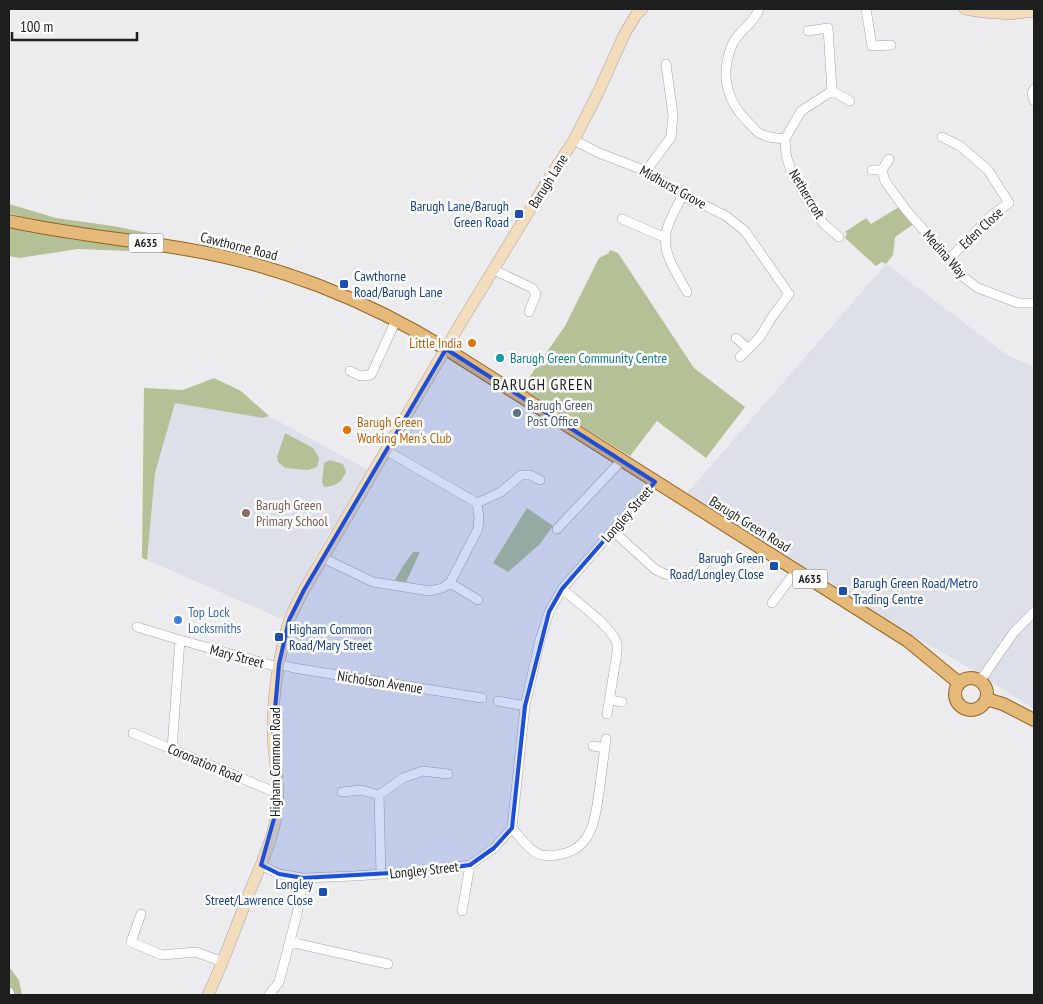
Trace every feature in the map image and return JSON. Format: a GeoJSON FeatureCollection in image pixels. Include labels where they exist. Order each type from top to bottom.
{"type":"FeatureCollection","features":[{"type":"Feature","properties":{"kind":"main road","name":"Cawthorne Road"},"geometry":{"type":"LineString","coordinates":[[9,221],[41,228],[186,249],[282,273],[340,293],[396,320],[446,349]]}},
{"type":"Feature","properties":{"kind":"main road","name":"Barugh Green Road"},"geometry":{"type":"LineString","coordinates":[[446,349],[908,641],[959,683]]}},
{"type":"Feature","properties":{"kind":"main road"},"geometry":{"type":"LineString","coordinates":[[968,678],[973,678],[985,686],[986,699],[980,707],[971,710],[958,704],[955,695],[959,683],[968,678]]}},
{"type":"Feature","properties":{"kind":"main road"},"geometry":{"type":"LineString","coordinates":[[986,699],[1003,704],[1034,720]]}},
{"type":"Feature","properties":{"kind":"street","name":"Barugh Lane"},"geometry":{"type":"LineString","coordinates":[[446,349],[574,140],[597,96],[624,33],[642,9]]}},
{"type":"Feature","properties":{"kind":"street"},"geometry":{"type":"LineString","coordinates":[[759,9],[753,19],[736,36],[731,46],[726,68],[726,84],[732,102],[742,116],[760,133],[771,138],[785,139],[801,111],[832,91]]}},
{"type":"Feature","properties":{"kind":"street"},"geometry":{"type":"LineString","coordinates":[[866,9],[872,46],[891,45]]}},
{"type":"Feature","properties":{"kind":"street"},"geometry":{"type":"LineString","coordinates":[[966,9],[1010,14],[1034,11]]}},
{"type":"Feature","properties":{"kind":"street"},"geometry":{"type":"LineString","coordinates":[[808,31],[828,24],[832,91]]}},
{"type":"Feature","properties":{"kind":"street"},"geometry":{"type":"LineString","coordinates":[[646,171],[671,137],[672,115],[666,64]]}},
{"type":"Feature","properties":{"kind":"street"},"geometry":{"type":"LineString","coordinates":[[1034,89],[1032,93],[1034,101]]}},
{"type":"Feature","properties":{"kind":"street"},"geometry":{"type":"LineString","coordinates":[[832,91],[850,101]]}},
{"type":"Feature","properties":{"kind":"street","name":"Eden Close"},"geometry":{"type":"LineString","coordinates":[[942,136],[960,146],[988,170],[1009,202],[992,214],[949,259]]}},
{"type":"Feature","properties":{"kind":"street","name":"Nethercroft"},"geometry":{"type":"LineString","coordinates":[[785,139],[786,154],[791,172],[814,211],[825,225],[839,237]]}},
{"type":"Feature","properties":{"kind":"street","name":"Midhurst Grove"},"geometry":{"type":"LineString","coordinates":[[574,140],[599,153],[646,171],[682,196],[726,216],[745,230],[789,294],[760,337],[740,357]]}},
{"type":"Feature","properties":{"kind":"street","name":"Medina Way"},"geometry":{"type":"LineString","coordinates":[[888,159],[877,170],[902,204],[962,276],[978,288],[1018,303],[1034,303]]}},
{"type":"Feature","properties":{"kind":"street"},"geometry":{"type":"LineString","coordinates":[[682,196],[667,228],[666,250],[687,292]]}},
{"type":"Feature","properties":{"kind":"street"},"geometry":{"type":"LineString","coordinates":[[622,219],[666,238]]}},
{"type":"Feature","properties":{"kind":"street"},"geometry":{"type":"LineString","coordinates":[[494,270],[532,288],[536,294],[529,312]]}},
{"type":"Feature","properties":{"kind":"street"},"geometry":{"type":"LineString","coordinates":[[350,371],[360,376],[372,375],[396,320]]}},
{"type":"Feature","properties":{"kind":"street"},"geometry":{"type":"LineString","coordinates":[[736,338],[748,349]]}},
{"type":"Feature","properties":{"kind":"street","name":"Higham Common Road"},"geometry":{"type":"LineString","coordinates":[[208,995],[223,962],[275,827],[278,793],[273,732],[274,708],[279,665],[289,620],[304,590],[446,349]]}},
{"type":"Feature","properties":{"kind":"street"},"geometry":{"type":"LineString","coordinates":[[387,451],[477,503]]}},
{"type":"Feature","properties":{"kind":"street"},"geometry":{"type":"LineString","coordinates":[[557,529],[622,460]]}},
{"type":"Feature","properties":{"kind":"street"},"geometry":{"type":"LineString","coordinates":[[477,503],[501,492],[521,475],[530,475],[540,480]]}},
{"type":"Feature","properties":{"kind":"street","name":"Longley Street"},"geometry":{"type":"LineString","coordinates":[[261,865],[279,874],[303,878],[427,871],[470,864],[494,848],[512,828],[525,706],[540,640],[549,612],[562,589],[655,482]]}},
{"type":"Feature","properties":{"kind":"street"},"geometry":{"type":"LineString","coordinates":[[323,558],[373,582],[430,591],[442,588],[450,583],[478,529],[477,503]]}},
{"type":"Feature","properties":{"kind":"street"},"geometry":{"type":"LineString","coordinates":[[612,531],[656,570],[663,573],[680,577],[688,576],[694,574],[706,564]]}},
{"type":"Feature","properties":{"kind":"street"},"geometry":{"type":"LineString","coordinates":[[772,603],[796,571]]}},
{"type":"Feature","properties":{"kind":"street"},"geometry":{"type":"LineString","coordinates":[[450,583],[478,600]]}},
{"type":"Feature","properties":{"kind":"street"},"geometry":{"type":"LineString","coordinates":[[562,589],[607,628],[616,640],[618,646],[607,714]]}},
{"type":"Feature","properties":{"kind":"street"},"geometry":{"type":"LineString","coordinates":[[980,681],[1014,632],[1034,612]]}},
{"type":"Feature","properties":{"kind":"street","name":"Mary Street"},"geometry":{"type":"LineString","coordinates":[[137,627],[279,665]]}},
{"type":"Feature","properties":{"kind":"street"},"geometry":{"type":"LineString","coordinates":[[172,749],[180,640]]}},
{"type":"Feature","properties":{"kind":"street","name":"Nicholson Avenue"},"geometry":{"type":"LineString","coordinates":[[279,665],[482,698]]}},
{"type":"Feature","properties":{"kind":"street"},"geometry":{"type":"LineString","coordinates":[[610,700],[622,702]]}},
{"type":"Feature","properties":{"kind":"street"},"geometry":{"type":"LineString","coordinates":[[498,701],[525,706]]}},
{"type":"Feature","properties":{"kind":"street","name":"Coronation Road"},"geometry":{"type":"LineString","coordinates":[[133,733],[278,793]]}},
{"type":"Feature","properties":{"kind":"street"},"geometry":{"type":"LineString","coordinates":[[512,828],[532,850],[541,856],[569,853],[580,846],[590,834],[595,820],[606,744],[593,746]]}},
{"type":"Feature","properties":{"kind":"street"},"geometry":{"type":"LineString","coordinates":[[342,792],[361,790],[379,794],[402,778],[422,771],[448,774]]}},
{"type":"Feature","properties":{"kind":"street"},"geometry":{"type":"LineString","coordinates":[[379,794],[381,874]]}},
{"type":"Feature","properties":{"kind":"street"},"geometry":{"type":"LineString","coordinates":[[462,911],[470,864]]}},
{"type":"Feature","properties":{"kind":"street"},"geometry":{"type":"LineString","coordinates":[[269,995],[279,982],[297,914],[303,878]]}},
{"type":"Feature","properties":{"kind":"street"},"geometry":{"type":"LineString","coordinates":[[141,914],[131,942],[162,954],[196,952],[223,962]]}},
{"type":"Feature","properties":{"kind":"street"},"geometry":{"type":"LineString","coordinates":[[290,942],[388,964]]}},
{"type":"Feature","properties":{"kind":"highlighted area"},"geometry":{"type":"Polygon","coordinates":[[[446,349],[655,482],[562,589],[549,612],[525,706],[512,828],[494,848],[470,865],[427,871],[303,878],[279,874],[261,865],[277,808],[273,732],[279,664],[289,620],[304,590],[446,349]]]}},
{"type":"Feature","properties":{"kind":"shaded area"},"geometry":{"type":"Polygon","coordinates":[[[886,264],[1007,355],[1034,367],[1034,709],[687,493],[886,264]]]}},
{"type":"Feature","properties":{"kind":"shaded area","name":"Barugh Green Primary School"},"geometry":{"type":"Polygon","coordinates":[[[175,402],[263,418],[269,416],[368,470],[317,553],[282,619],[147,560],[155,473],[175,402]]]}},
{"type":"Feature","properties":{"kind":"green space"},"geometry":{"type":"Polygon","coordinates":[[[9,204],[56,218],[158,235],[154,238],[71,230],[9,213],[9,204]]]}},
{"type":"Feature","properties":{"kind":"green space"},"geometry":{"type":"Polygon","coordinates":[[[899,207],[915,223],[895,237],[893,255],[886,264],[882,262],[876,266],[845,238],[847,233],[845,232],[866,218],[871,224],[899,207]]]}},
{"type":"Feature","properties":{"kind":"green space"},"geometry":{"type":"Polygon","coordinates":[[[9,227],[75,240],[152,248],[152,252],[78,249],[19,258],[9,256],[9,227]]]}},
{"type":"Feature","properties":{"kind":"green space"},"geometry":{"type":"Polygon","coordinates":[[[610,250],[618,253],[694,368],[745,407],[706,458],[657,421],[630,456],[521,389],[565,326],[599,258],[609,253],[610,250]]]}},
{"type":"Feature","properties":{"kind":"green space"},"geometry":{"type":"Polygon","coordinates":[[[214,378],[241,391],[269,416],[263,418],[175,403],[155,473],[147,560],[142,558],[144,388],[183,390],[214,378]]]}},
{"type":"Feature","properties":{"kind":"green space"},"geometry":{"type":"Polygon","coordinates":[[[285,433],[313,448],[319,458],[317,467],[308,470],[285,468],[278,462],[277,457],[285,433]]]}},
{"type":"Feature","properties":{"kind":"green space"},"geometry":{"type":"Polygon","coordinates":[[[330,460],[343,464],[346,472],[338,483],[324,487],[322,482],[324,463],[330,460]]]}},
{"type":"Feature","properties":{"kind":"green space"},"geometry":{"type":"Polygon","coordinates":[[[527,508],[553,526],[540,544],[508,572],[493,563],[527,508]]]}},
{"type":"Feature","properties":{"kind":"green space"},"geometry":{"type":"Polygon","coordinates":[[[413,552],[420,552],[406,582],[395,580],[403,566],[413,552]]]}},
{"type":"Feature","properties":{"kind":"green space"},"geometry":{"type":"Polygon","coordinates":[[[9,967],[19,980],[22,995],[14,995],[9,991],[9,967]]]}},
{"type":"Feature","properties":{"kind":"place","name":"Barugh Lane/Barugh Green Road"},"geometry":{"type":"Point","coordinates":[519,214]}},
{"type":"Feature","properties":{"kind":"place","name":"Cawthorne Road/Barugh Lane"},"geometry":{"type":"Point","coordinates":[344,284]}},
{"type":"Feature","properties":{"kind":"place","name":"Little India"},"geometry":{"type":"Point","coordinates":[472,343]}},
{"type":"Feature","properties":{"kind":"place","name":"Barugh Green Community Centre"},"geometry":{"type":"Point","coordinates":[500,358]}},
{"type":"Feature","properties":{"kind":"place","name":"Barugh Green Post Office"},"geometry":{"type":"Point","coordinates":[517,413]}},
{"type":"Feature","properties":{"kind":"place","name":"Barugh Green Working Men's Club"},"geometry":{"type":"Point","coordinates":[347,430]}},
{"type":"Feature","properties":{"kind":"place","name":"Barugh Green Primary School"},"geometry":{"type":"Point","coordinates":[246,513]}},
{"type":"Feature","properties":{"kind":"place","name":"Barugh Green Road/Longley Close"},"geometry":{"type":"Point","coordinates":[774,566]}},
{"type":"Feature","properties":{"kind":"place","name":"Barugh Green Road/Metro Trading Centre"},"geometry":{"type":"Point","coordinates":[843,591]}},
{"type":"Feature","properties":{"kind":"place","name":"Top Lock Locksmiths"},"geometry":{"type":"Point","coordinates":[178,620]}},
{"type":"Feature","properties":{"kind":"place","name":"Higham Common Road/Mary Street"},"geometry":{"type":"Point","coordinates":[279,637]}},
{"type":"Feature","properties":{"kind":"place","name":"Longley Street/Lawrence Close"},"geometry":{"type":"Point","coordinates":[323,892]}},
{"type":"Feature","properties":{"kind":"district","name":"BARUGH GREEN"},"geometry":{"type":"Point","coordinates":[543,384]}}]}
